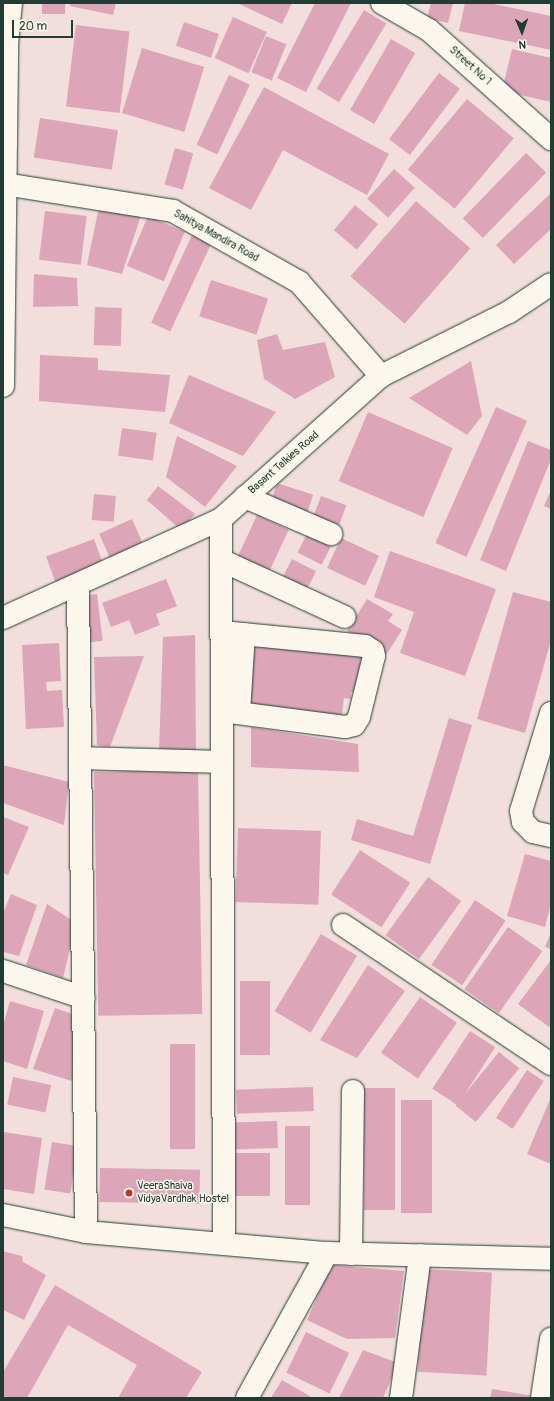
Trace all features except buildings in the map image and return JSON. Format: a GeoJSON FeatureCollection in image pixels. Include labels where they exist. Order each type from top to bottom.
{"type":"FeatureCollection","features":[{"type":"Feature","properties":{"kind":"street"},"geometry":{"type":"LineString","coordinates":[[3,386],[5,43],[11,3]]}},
{"type":"Feature","properties":{"kind":"street","name":"Street No 1"},"geometry":{"type":"LineString","coordinates":[[382,3],[429,30],[551,139]]}},
{"type":"Feature","properties":{"kind":"street","name":"Sahitya Mandira Road"},"geometry":{"type":"LineString","coordinates":[[5,184],[173,211],[298,282],[381,376]]}},
{"type":"Feature","properties":{"kind":"street","name":"Basant Talkies Road"},"geometry":{"type":"LineString","coordinates":[[3,618],[78,586],[221,518],[381,376],[509,312],[551,284]]}},
{"type":"Feature","properties":{"kind":"street"},"geometry":{"type":"LineString","coordinates":[[244,497],[332,534]]}},
{"type":"Feature","properties":{"kind":"street"},"geometry":{"type":"LineString","coordinates":[[221,518],[222,632],[231,712]]}},
{"type":"Feature","properties":{"kind":"street"},"geometry":{"type":"LineString","coordinates":[[221,560],[344,617]]}},
{"type":"Feature","properties":{"kind":"street"},"geometry":{"type":"LineString","coordinates":[[78,586],[86,1232]]}},
{"type":"Feature","properties":{"kind":"street"},"geometry":{"type":"LineString","coordinates":[[222,632],[366,646],[372,651],[374,656],[359,717],[354,725],[345,727],[231,712]]}},
{"type":"Feature","properties":{"kind":"street"},"geometry":{"type":"LineString","coordinates":[[224,1243],[222,762],[244,634]]}},
{"type":"Feature","properties":{"kind":"street"},"geometry":{"type":"LineString","coordinates":[[551,713],[521,811],[523,822],[533,832],[551,836]]}},
{"type":"Feature","properties":{"kind":"street"},"geometry":{"type":"LineString","coordinates":[[80,758],[222,762]]}},
{"type":"Feature","properties":{"kind":"street"},"geometry":{"type":"LineString","coordinates":[[342,925],[551,1064]]}},
{"type":"Feature","properties":{"kind":"street"},"geometry":{"type":"LineString","coordinates":[[3,971],[84,998]]}},
{"type":"Feature","properties":{"kind":"street"},"geometry":{"type":"LineString","coordinates":[[351,1254],[353,1091]]}},
{"type":"Feature","properties":{"kind":"street"},"geometry":{"type":"LineString","coordinates":[[3,1215],[86,1232],[326,1253],[551,1258]]}},
{"type":"Feature","properties":{"kind":"street"},"geometry":{"type":"LineString","coordinates":[[247,1398],[326,1253]]}},
{"type":"Feature","properties":{"kind":"street"},"geometry":{"type":"LineString","coordinates":[[402,1398],[420,1255]]}},
{"type":"Feature","properties":{"kind":"street"},"geometry":{"type":"LineString","coordinates":[[542,1398],[551,1339]]}},
{"type":"Feature","properties":{"kind":"place","name":"VeeraShaiva VidyaVardhak Hostel"},"geometry":{"type":"Point","coordinates":[129,1193]}}]}
